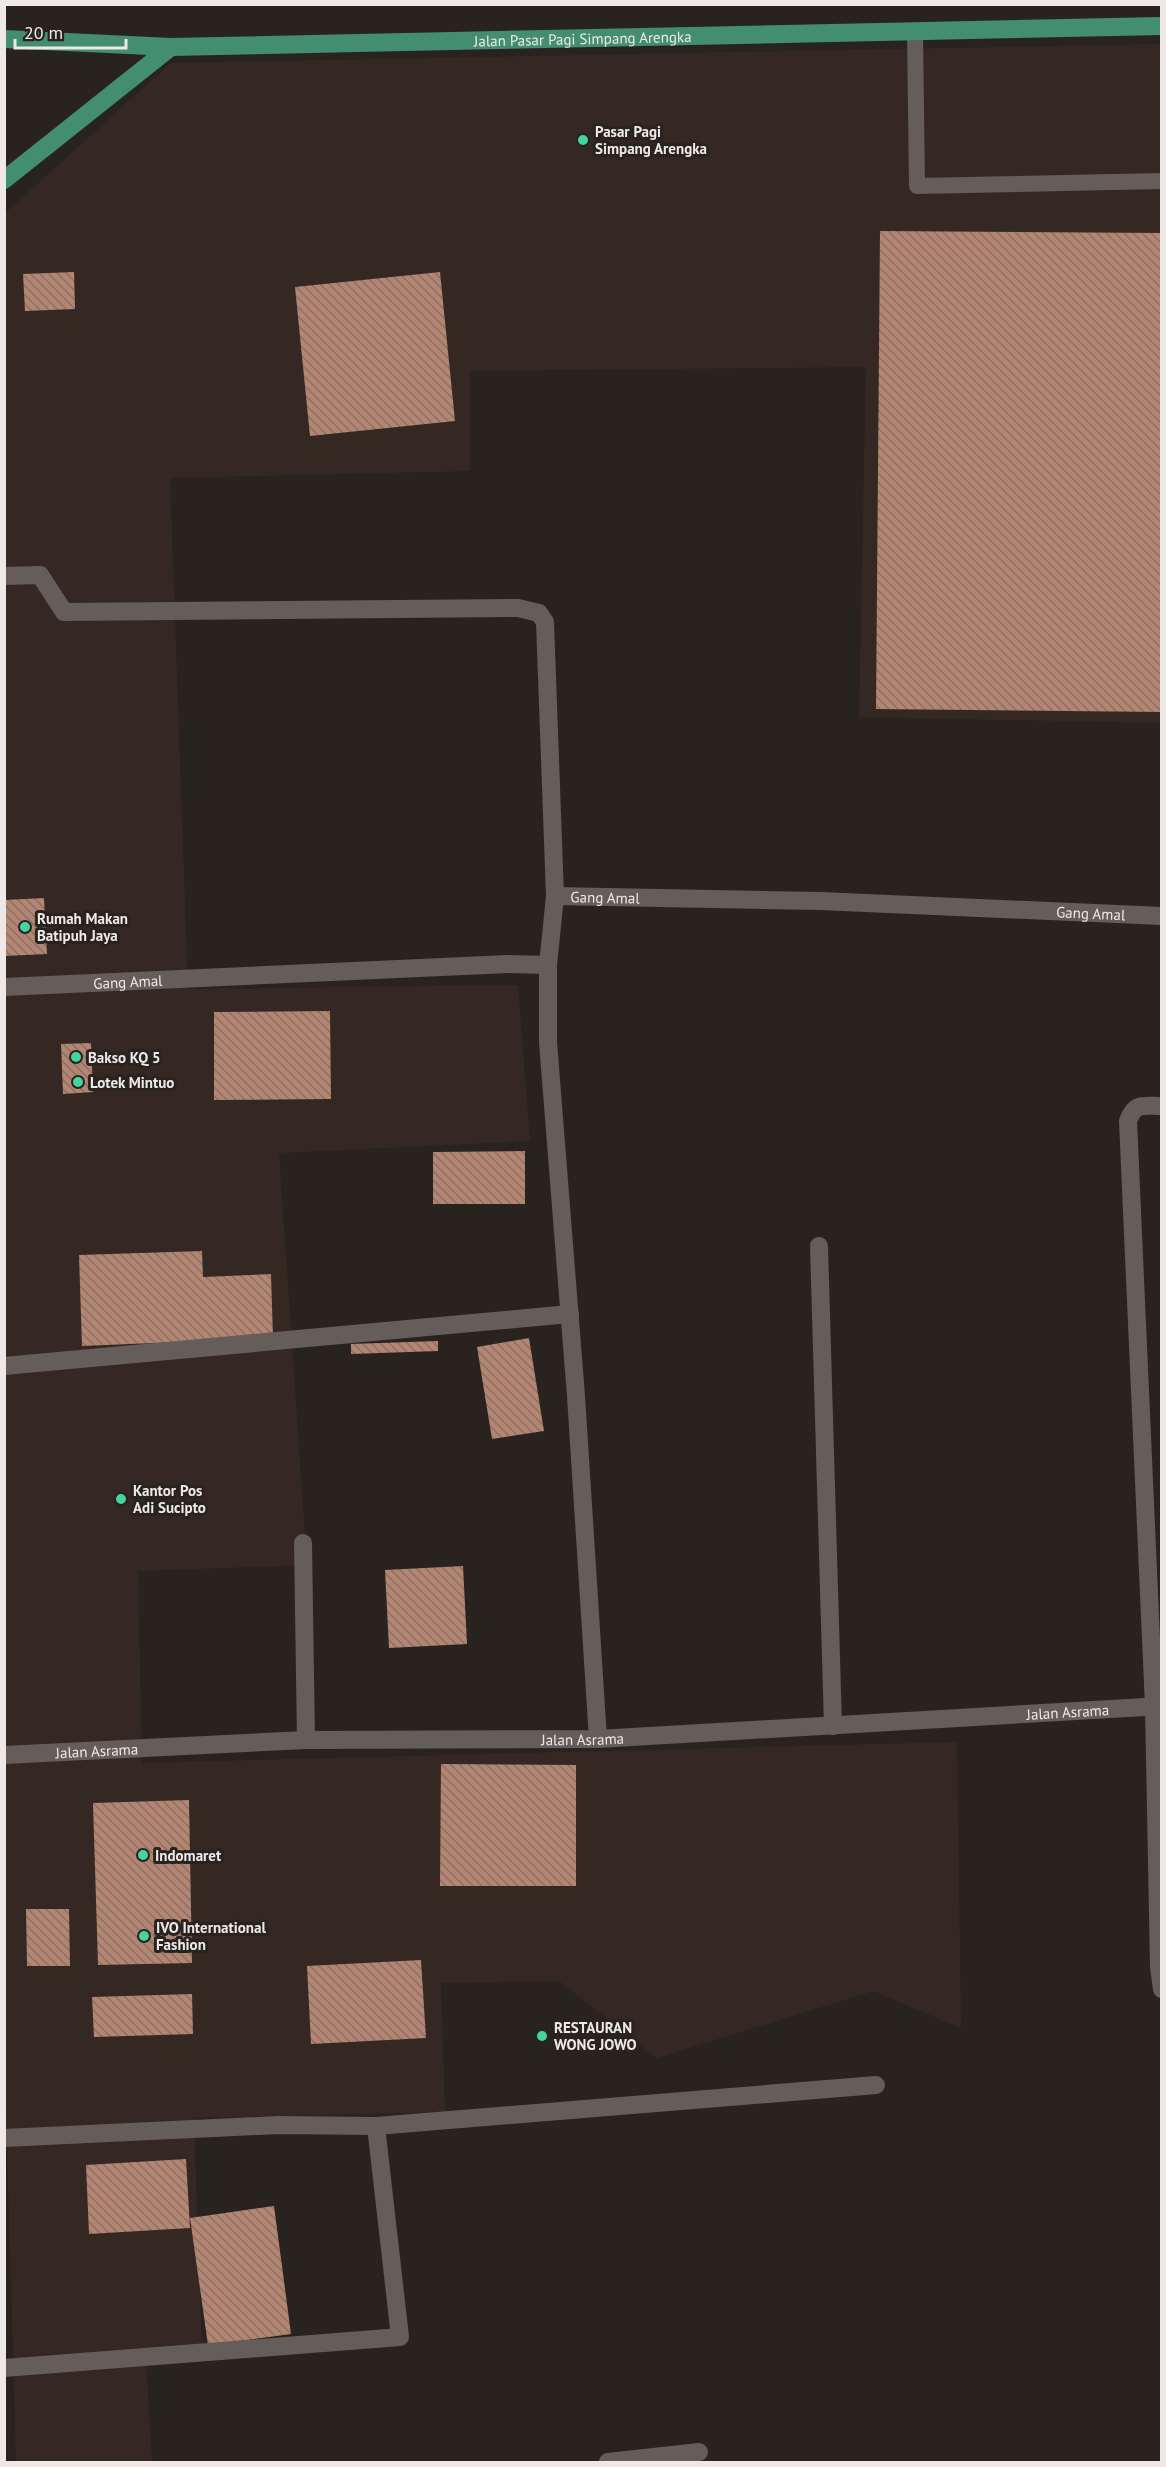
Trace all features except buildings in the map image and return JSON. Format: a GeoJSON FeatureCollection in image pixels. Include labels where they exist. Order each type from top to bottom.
{"type":"FeatureCollection","features":[{"type":"Feature","properties":{"kind":"main road","name":"Jalan Pasar Pagi Simpang Arengka"},"geometry":{"type":"LineString","coordinates":[[4,39],[171,47],[1161,26]]}},
{"type":"Feature","properties":{"kind":"main road"},"geometry":{"type":"LineString","coordinates":[[4,180],[171,47]]}},
{"type":"Feature","properties":{"kind":"street"},"geometry":{"type":"LineString","coordinates":[[4,576],[40,575],[64,612],[518,608],[539,613],[545,622],[555,896]]}},
{"type":"Feature","properties":{"kind":"street","name":"Gang Amal"},"geometry":{"type":"LineString","coordinates":[[4,987],[496,965],[548,965],[555,896],[821,901],[1161,915]]}},
{"type":"Feature","properties":{"kind":"street"},"geometry":{"type":"LineString","coordinates":[[548,965],[548,1041],[570,1314],[598,1739]]}},
{"type":"Feature","properties":{"kind":"street"},"geometry":{"type":"LineString","coordinates":[[1161,1106],[1138,1106],[1132,1110],[1128,1121],[1158,1706],[1161,1989]]}},
{"type":"Feature","properties":{"kind":"street"},"geometry":{"type":"LineString","coordinates":[[819,1246],[833,1726]]}},
{"type":"Feature","properties":{"kind":"street"},"geometry":{"type":"LineString","coordinates":[[4,1366],[570,1314]]}},
{"type":"Feature","properties":{"kind":"street"},"geometry":{"type":"LineString","coordinates":[[303,1543],[306,1740]]}},
{"type":"Feature","properties":{"kind":"street","name":"Jalan Asrama"},"geometry":{"type":"LineString","coordinates":[[4,1755],[306,1740],[598,1739],[1158,1706]]}},
{"type":"Feature","properties":{"kind":"street"},"geometry":{"type":"LineString","coordinates":[[4,2138],[278,2125],[376,2126],[876,2085]]}},
{"type":"Feature","properties":{"kind":"street"},"geometry":{"type":"LineString","coordinates":[[4,2368],[400,2337],[376,2126]]}},
{"type":"Feature","properties":{"kind":"street"},"geometry":{"type":"LineString","coordinates":[[608,2463],[699,2452]]}},
{"type":"Feature","properties":{"kind":"lane"},"geometry":{"type":"LineString","coordinates":[[915,32],[917,186],[1161,181]]}},
{"type":"Feature","properties":{"kind":"shaded area"},"geometry":{"type":"Polygon","coordinates":[[[1161,44],[1161,723],[859,717],[866,367],[470,371],[470,471],[170,478],[188,989],[518,985],[530,1141],[279,1153],[307,1565],[138,1571],[142,1763],[957,1742],[961,2028],[873,1991],[657,2058],[559,1981],[441,1983],[445,2112],[194,2118],[202,2357],[146,2359],[152,2462],[16,2462],[4,2040],[4,214],[171,63],[1161,44]]]}},
{"type":"Feature","properties":{"kind":"place","name":"Pasar Pagi Simpang Arengka"},"geometry":{"type":"Point","coordinates":[583,140]}},
{"type":"Feature","properties":{"kind":"place","name":"Rumah Makan Batipuh Jaya"},"geometry":{"type":"Point","coordinates":[25,927]}},
{"type":"Feature","properties":{"kind":"place","name":"Bakso KQ 5"},"geometry":{"type":"Point","coordinates":[76,1057]}},
{"type":"Feature","properties":{"kind":"place","name":"Lotek Mintuo"},"geometry":{"type":"Point","coordinates":[78,1082]}},
{"type":"Feature","properties":{"kind":"place","name":"Kantor Pos Adi Sucipto"},"geometry":{"type":"Point","coordinates":[121,1499]}},
{"type":"Feature","properties":{"kind":"place","name":"Indomaret"},"geometry":{"type":"Point","coordinates":[143,1855]}},
{"type":"Feature","properties":{"kind":"place","name":"IVO International Fashion"},"geometry":{"type":"Point","coordinates":[144,1936]}},
{"type":"Feature","properties":{"kind":"place","name":"RESTAURAN WONG JOWO"},"geometry":{"type":"Point","coordinates":[542,2036]}}]}
